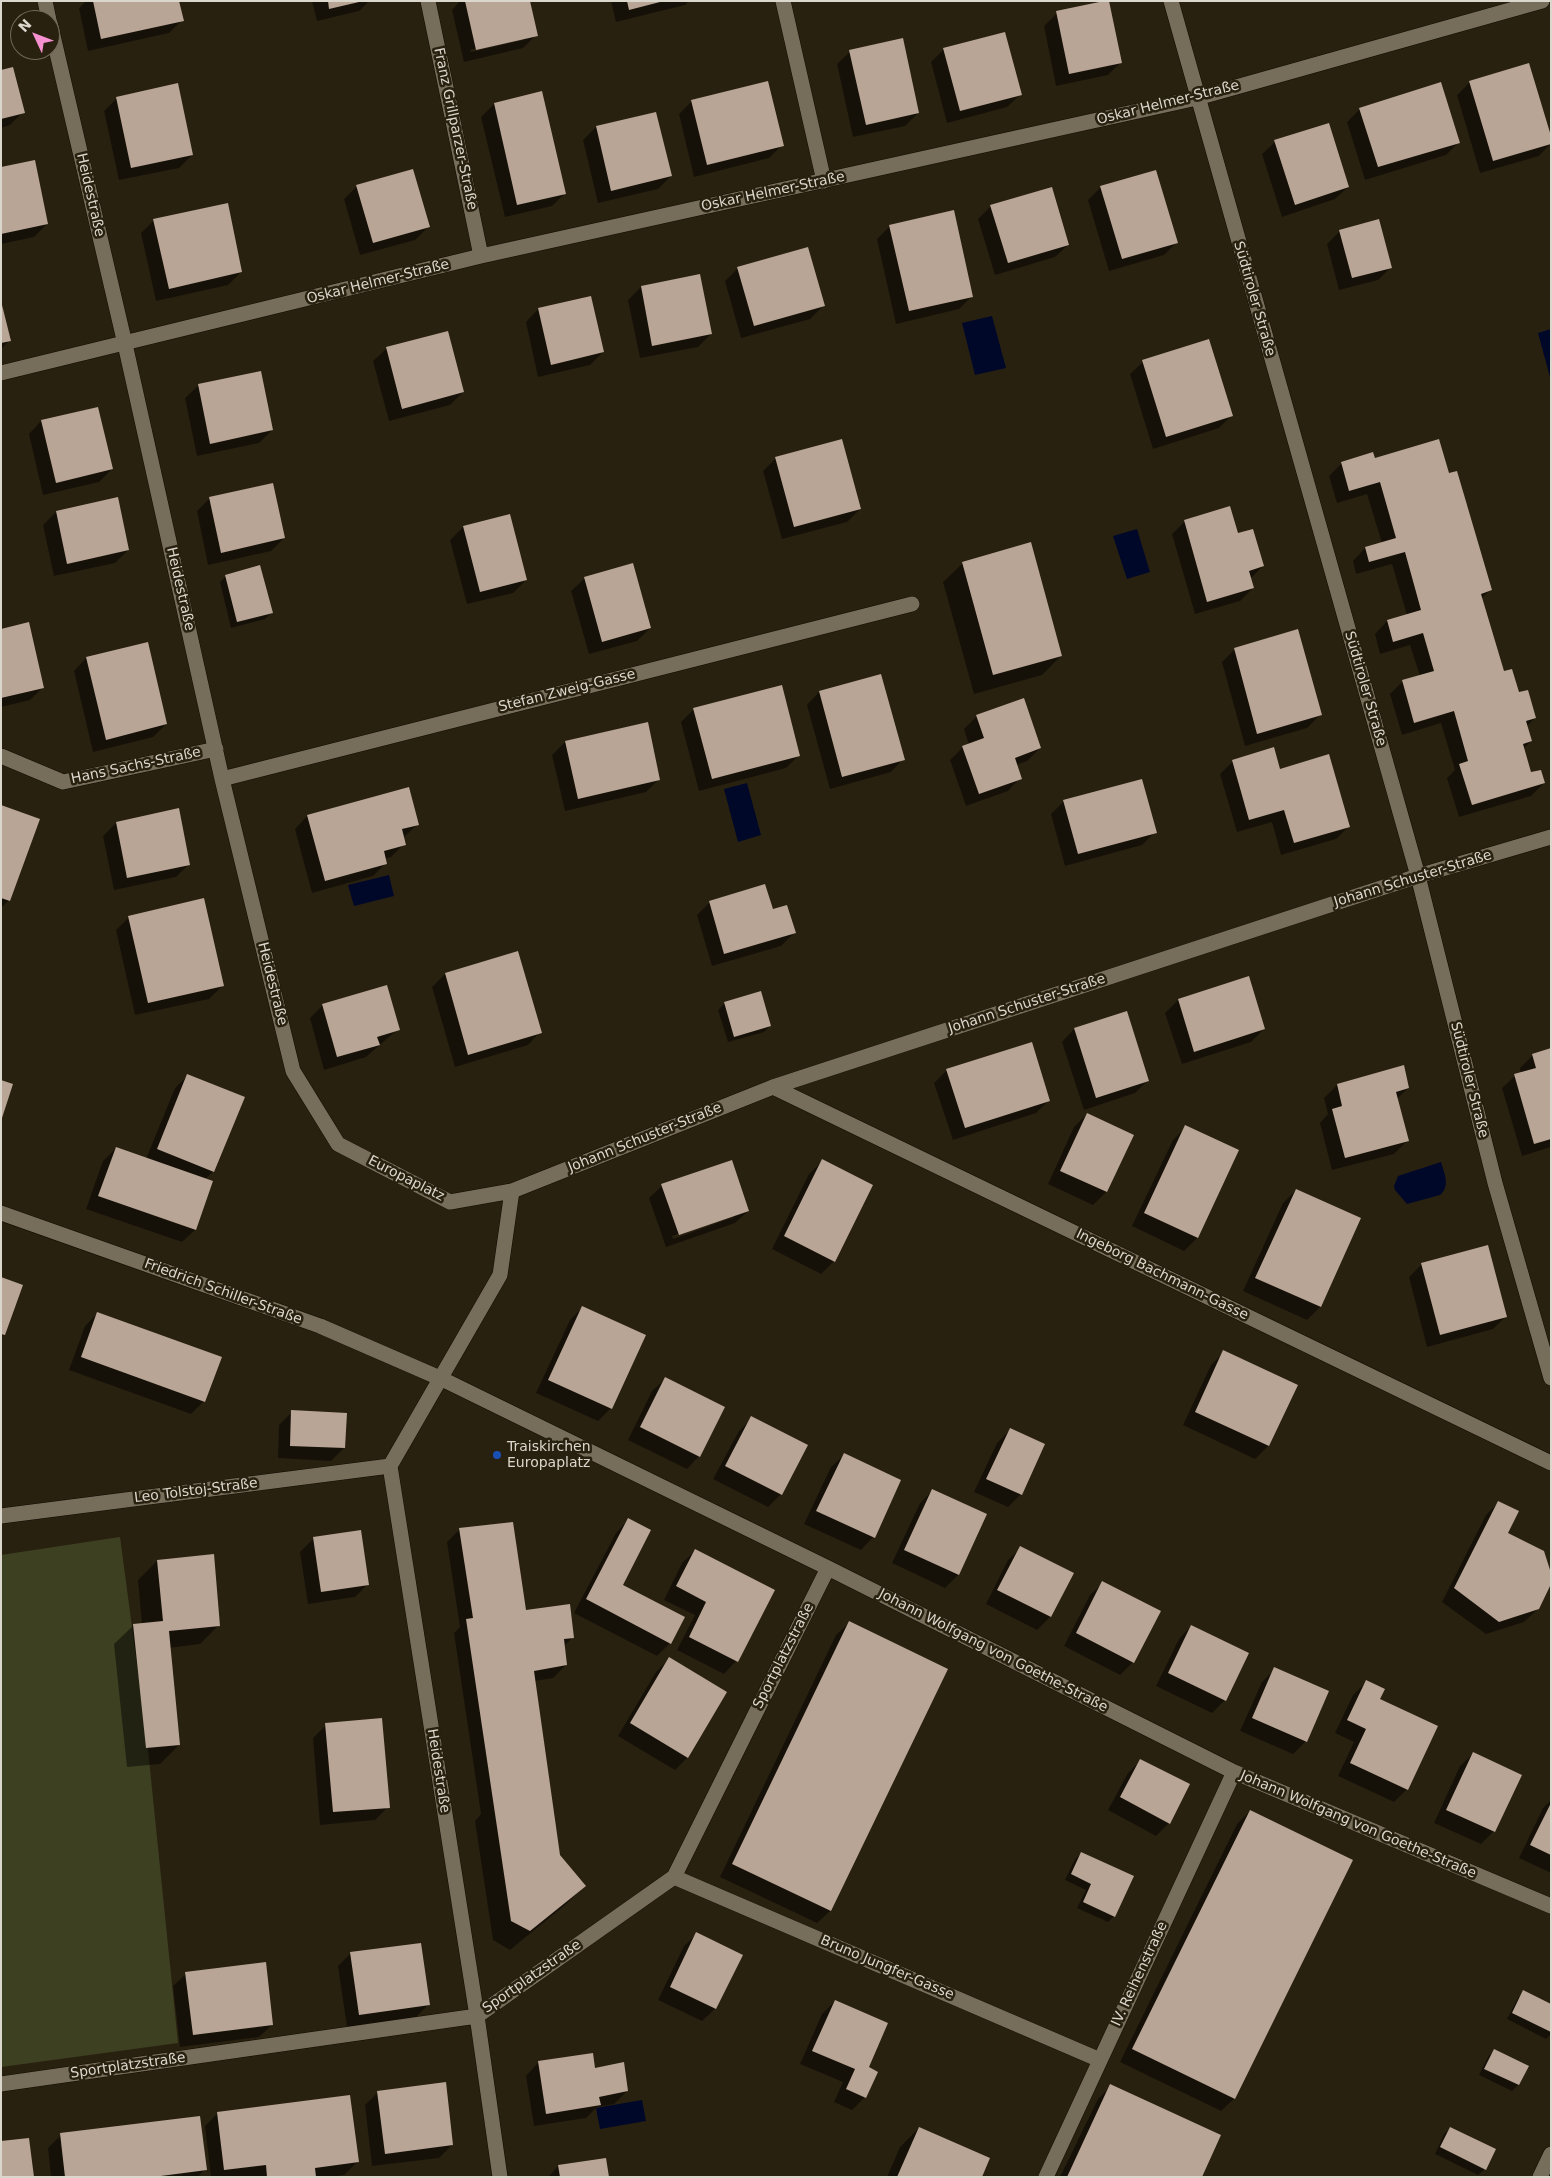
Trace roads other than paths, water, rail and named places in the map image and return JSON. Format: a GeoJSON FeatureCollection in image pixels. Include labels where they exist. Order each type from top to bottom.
{"type":"FeatureCollection","features":[{"type":"Feature","properties":{"kind":"street","name":"Franz Grillparzer-Straße"},"geometry":{"type":"LineString","coordinates":[[428,1],[481,256]]}},
{"type":"Feature","properties":{"kind":"street"},"geometry":{"type":"LineString","coordinates":[[783,1],[824,181]]}},
{"type":"Feature","properties":{"kind":"street","name":"Südtiroler Straße"},"geometry":{"type":"LineString","coordinates":[[1171,1],[1418,876],[1495,1183],[1551,1378]]}},
{"type":"Feature","properties":{"kind":"street","name":"Oskar Helmer-Straße"},"geometry":{"type":"LineString","coordinates":[[1,374],[481,256],[1197,98],[1542,1]]}},
{"type":"Feature","properties":{"kind":"street","name":"Heidestraße"},"geometry":{"type":"LineString","coordinates":[[59,60],[125,344],[222,779],[293,1071],[338,1144]]}},
{"type":"Feature","properties":{"kind":"street","name":"Stefan Zweig-Gasse"},"geometry":{"type":"LineString","coordinates":[[222,779],[912,604]]}},
{"type":"Feature","properties":{"kind":"street","name":"Hans Sachs-Straße"},"geometry":{"type":"LineString","coordinates":[[1,756],[63,782],[216,749]]}},
{"type":"Feature","properties":{"kind":"street","name":"Johann Schuster-Straße"},"geometry":{"type":"LineString","coordinates":[[512,1191],[773,1087],[1418,876],[1551,837]]}},
{"type":"Feature","properties":{"kind":"street","name":"Ingeborg Bachmann-Gasse"},"geometry":{"type":"LineString","coordinates":[[773,1087],[1551,1464]]}},
{"type":"Feature","properties":{"kind":"street","name":"Europaplatz"},"geometry":{"type":"LineString","coordinates":[[338,1144],[450,1202],[512,1191]]}},
{"type":"Feature","properties":{"kind":"street"},"geometry":{"type":"LineString","coordinates":[[390,1466],[442,1379],[500,1275],[512,1191]]}},
{"type":"Feature","properties":{"kind":"street","name":"Friedrich Schiller-Straße"},"geometry":{"type":"LineString","coordinates":[[1,1213],[320,1326],[442,1379]]}},
{"type":"Feature","properties":{"kind":"street","name":"Johann Wolfgang von Goethe-Straße"},"geometry":{"type":"LineString","coordinates":[[442,1379],[828,1568],[1234,1772],[1551,1906]]}},
{"type":"Feature","properties":{"kind":"street","name":"Heidestraße"},"geometry":{"type":"LineString","coordinates":[[390,1466],[477,2016],[500,2177]]}},
{"type":"Feature","properties":{"kind":"street","name":"Leo Tolstoj-Straße"},"geometry":{"type":"LineString","coordinates":[[1,1516],[390,1466]]}},
{"type":"Feature","properties":{"kind":"street","name":"Sportplatzstraße"},"geometry":{"type":"LineString","coordinates":[[1,2084],[477,2016],[674,1877],[828,1568]]}},
{"type":"Feature","properties":{"kind":"street","name":"IV. Reihenstraße"},"geometry":{"type":"LineString","coordinates":[[1046,2177],[1234,1772]]}},
{"type":"Feature","properties":{"kind":"street","name":"Bruno Jungfer-Gasse"},"geometry":{"type":"LineString","coordinates":[[674,1877],[1100,2060]]}},
{"type":"Feature","properties":{"kind":"street"},"geometry":{"type":"LineString","coordinates":[[1540,2177],[1551,2154]]}},
{"type":"Feature","properties":{"kind":"water"},"geometry":{"type":"Polygon","coordinates":[[[992,316],[1006,368],[975,375],[962,323],[992,316]]]}},
{"type":"Feature","properties":{"kind":"water"},"geometry":{"type":"Polygon","coordinates":[[[1551,329],[1551,377],[1550,377],[1538,333],[1551,329]]]}},
{"type":"Feature","properties":{"kind":"water"},"geometry":{"type":"Polygon","coordinates":[[[1137,529],[1150,572],[1127,579],[1113,536],[1137,529]]]}},
{"type":"Feature","properties":{"kind":"water"},"geometry":{"type":"Polygon","coordinates":[[[747,783],[761,835],[738,842],[724,789],[747,783]]]}},
{"type":"Feature","properties":{"kind":"water"},"geometry":{"type":"Polygon","coordinates":[[[389,875],[394,896],[354,906],[348,885],[389,875]]]}},
{"type":"Feature","properties":{"kind":"water"},"geometry":{"type":"Polygon","coordinates":[[[1441,1162],[1446,1184],[1440,1195],[1407,1204],[1395,1190],[1394,1186],[1398,1176],[1441,1162]]]}},
{"type":"Feature","properties":{"kind":"water"},"geometry":{"type":"Polygon","coordinates":[[[642,2100],[646,2121],[600,2129],[596,2108],[642,2100]]]}},
{"type":"Feature","properties":{"kind":"place","name":"Traiskirchen Europaplatz"},"geometry":{"type":"Point","coordinates":[497,1455]}}]}
